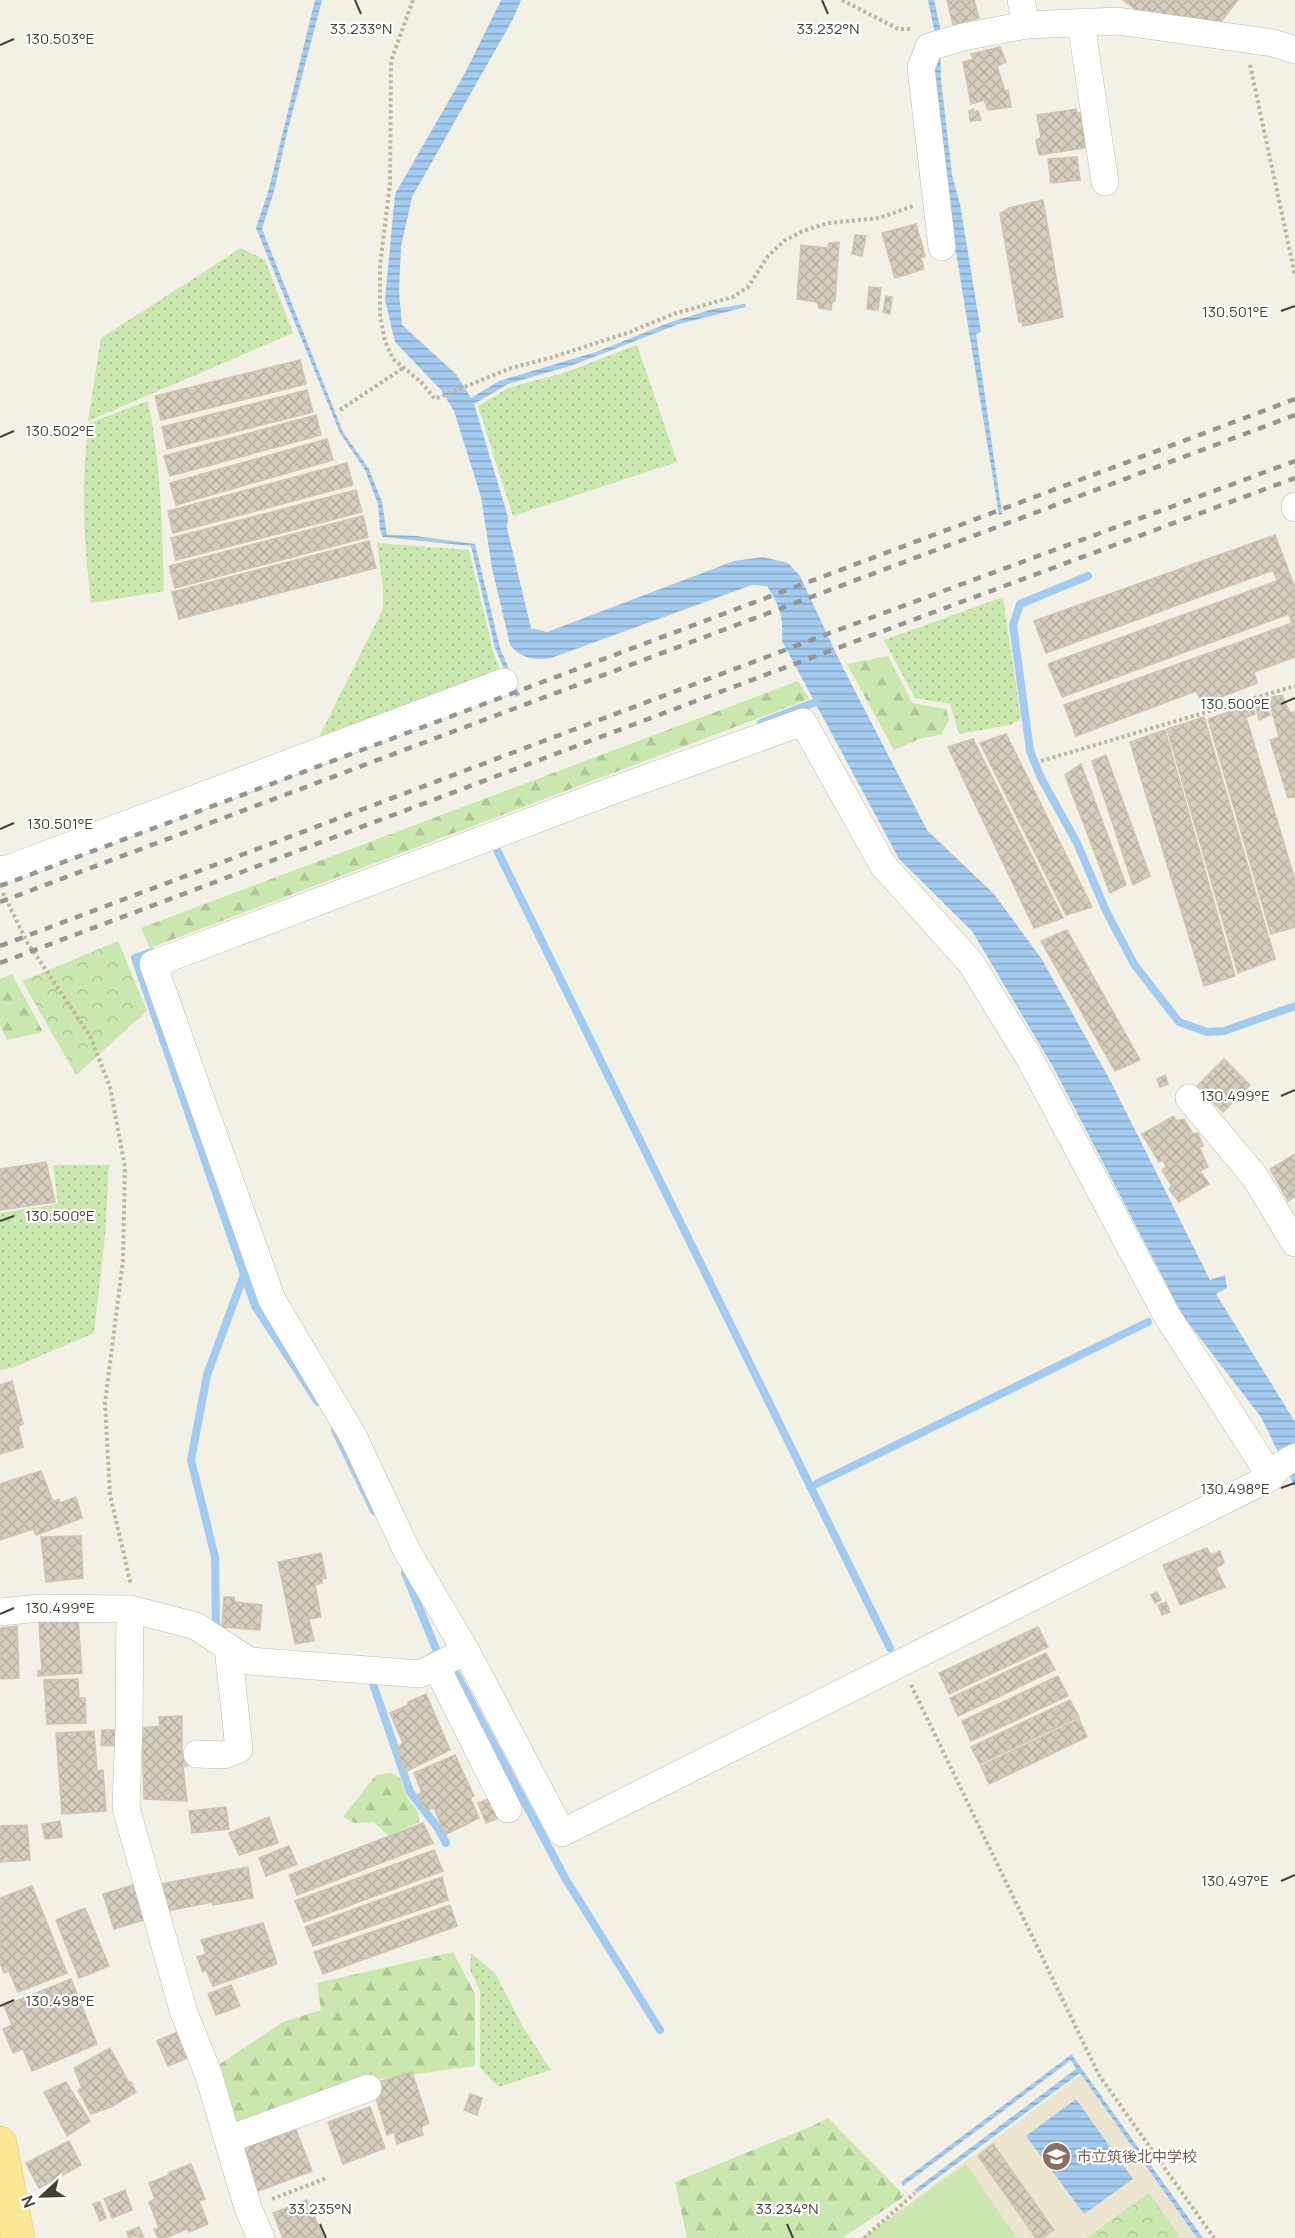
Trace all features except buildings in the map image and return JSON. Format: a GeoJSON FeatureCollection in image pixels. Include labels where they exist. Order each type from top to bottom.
{"type":"FeatureCollection","features":[{"type":"Feature","properties":{"kind":"main road"},"geometry":{"type":"LineString","coordinates":[[0,2143],[18,2238]]}},
{"type":"Feature","properties":{"kind":"street"},"geometry":{"type":"LineString","coordinates":[[942,247],[921,68],[929,47],[963,37],[1024,13],[1081,23],[1118,21],[1273,43],[1295,50]]}},
{"type":"Feature","properties":{"kind":"street"},"geometry":{"type":"LineString","coordinates":[[1081,23],[1105,182]]}},
{"type":"Feature","properties":{"kind":"street"},"geometry":{"type":"LineString","coordinates":[[0,869],[8,869],[504,682]]}},
{"type":"Feature","properties":{"kind":"street"},"geometry":{"type":"LineString","coordinates":[[1271,1477],[1166,1314],[1030,1059],[977,972],[883,865],[803,722],[614,790],[153,964],[272,1300],[353,1436],[407,1551],[466,1651],[562,1833],[1271,1477],[1278,1467],[1295,1457]]}},
{"type":"Feature","properties":{"kind":"street"},"geometry":{"type":"LineString","coordinates":[[1189,1098],[1255,1177],[1295,1243]]}},
{"type":"Feature","properties":{"kind":"street"},"geometry":{"type":"LineString","coordinates":[[0,1612],[39,1608],[130,1609],[196,1626],[249,1661],[420,1674],[466,1651]]}},
{"type":"Feature","properties":{"kind":"street"},"geometry":{"type":"LineString","coordinates":[[130,1609],[126,1808],[184,2013],[208,2073],[248,2208],[261,2238]]}},
{"type":"Feature","properties":{"kind":"street"},"geometry":{"type":"LineString","coordinates":[[197,1754],[224,1755],[239,1749],[228,1647]]}},
{"type":"Feature","properties":{"kind":"street"},"geometry":{"type":"LineString","coordinates":[[436,1666],[508,1809]]}},
{"type":"Feature","properties":{"kind":"street"},"geometry":{"type":"LineString","coordinates":[[229,2139],[368,2088]]}},
{"type":"Feature","properties":{"kind":"path"},"geometry":{"type":"LineString","coordinates":[[413,0],[391,61],[390,184],[380,265],[380,317],[393,358],[421,382],[435,399],[511,368],[550,358],[630,332],[673,314],[733,297],[748,287],[768,256],[784,241],[803,231],[828,223],[879,218],[936,197]]}},
{"type":"Feature","properties":{"kind":"path"},"geometry":{"type":"LineString","coordinates":[[842,0],[898,29],[926,28],[931,46]]}},
{"type":"Feature","properties":{"kind":"path"},"geometry":{"type":"LineString","coordinates":[[1244,39],[1295,275]]}},
{"type":"Feature","properties":{"kind":"path"},"geometry":{"type":"LineString","coordinates":[[340,410],[402,368]]}},
{"type":"Feature","properties":{"kind":"path"},"geometry":{"type":"LineString","coordinates":[[1041,762],[1295,686]]}},
{"type":"Feature","properties":{"kind":"path"},"geometry":{"type":"LineString","coordinates":[[0,887],[27,942],[90,1036],[110,1087],[125,1167],[123,1260],[105,1403],[110,1495],[133,1594],[130,1609]]}},
{"type":"Feature","properties":{"kind":"path"},"geometry":{"type":"LineString","coordinates":[[901,1663],[1099,2075],[1214,2238]]}},
{"type":"Feature","properties":{"kind":"path"},"geometry":{"type":"LineString","coordinates":[[248,2208],[327,2178]]}},
{"type":"Feature","properties":{"kind":"path"},"geometry":{"type":"LineString","coordinates":[[864,2238],[915,2193]]}},
{"type":"Feature","properties":{"kind":"shaded area","name":"市立筑後北中学校"},"geometry":{"type":"Polygon","coordinates":[[[1082,2074],[1197,2238],[862,2238],[1082,2074]]]}},
{"type":"Feature","properties":{"kind":"green space"},"geometry":{"type":"Polygon","coordinates":[[[241,248],[265,260],[293,333],[88,421],[101,338],[241,248]]]}},
{"type":"Feature","properties":{"kind":"green space"},"geometry":{"type":"Polygon","coordinates":[[[637,345],[677,462],[513,516],[478,406],[510,387],[564,373],[637,345]]]}},
{"type":"Feature","properties":{"kind":"green space"},"geometry":{"type":"Polygon","coordinates":[[[148,401],[158,472],[164,591],[91,603],[84,513],[89,423],[148,401]]]}},
{"type":"Feature","properties":{"kind":"green space"},"geometry":{"type":"Polygon","coordinates":[[[377,543],[469,550],[493,651],[500,670],[318,739],[383,609],[383,588],[377,543]]]}},
{"type":"Feature","properties":{"kind":"green space"},"geometry":{"type":"Polygon","coordinates":[[[1003,597],[1021,719],[1010,725],[959,734],[950,704],[915,698],[884,640],[1003,597]]]}},
{"type":"Feature","properties":{"kind":"green space"},"geometry":{"type":"Polygon","coordinates":[[[888,656],[912,703],[946,709],[949,720],[941,735],[922,738],[894,750],[847,664],[888,656]]]}},
{"type":"Feature","properties":{"kind":"green space"},"geometry":{"type":"Polygon","coordinates":[[[798,681],[809,699],[150,948],[141,928],[798,681]]]}},
{"type":"Feature","properties":{"kind":"green space"},"geometry":{"type":"Polygon","coordinates":[[[118,941],[147,1011],[76,1075],[22,981],[118,941]]]}},
{"type":"Feature","properties":{"kind":"green space"},"geometry":{"type":"Polygon","coordinates":[[[12,974],[43,1032],[7,1040],[0,1025],[0,979],[12,974]]]}},
{"type":"Feature","properties":{"kind":"green space"},"geometry":{"type":"Polygon","coordinates":[[[53,1165],[109,1165],[105,1237],[94,1333],[12,1368],[0,1370],[0,1213],[58,1204],[53,1165]]]}},
{"type":"Feature","properties":{"kind":"green space"},"geometry":{"type":"Polygon","coordinates":[[[391,1773],[400,1778],[407,1797],[418,1812],[419,1822],[389,1836],[374,1822],[355,1823],[343,1817],[376,1775],[391,1773]]]}},
{"type":"Feature","properties":{"kind":"green space"},"geometry":{"type":"Polygon","coordinates":[[[453,1952],[475,1994],[475,2066],[373,2080],[234,2132],[214,2068],[283,2022],[321,2010],[317,1983],[453,1952]]]}},
{"type":"Feature","properties":{"kind":"green space"},"geometry":{"type":"Polygon","coordinates":[[[471,1953],[495,1973],[523,2027],[551,2070],[499,2087],[480,2068],[480,1991],[470,1970],[471,1953]]]}},
{"type":"Feature","properties":{"kind":"green space"},"geometry":{"type":"Polygon","coordinates":[[[828,2118],[905,2196],[842,2238],[687,2238],[675,2182],[828,2118]]]}},
{"type":"Feature","properties":{"kind":"green space"},"geometry":{"type":"Polygon","coordinates":[[[966,2164],[1017,2238],[863,2238],[966,2164]]]}},
{"type":"Feature","properties":{"kind":"green space"},"geometry":{"type":"Polygon","coordinates":[[[1149,2193],[1181,2238],[1086,2238],[1149,2193]]]}},
{"type":"Feature","properties":{"kind":"water"},"geometry":{"type":"Polygon","coordinates":[[[315,0],[322,0],[274,191],[262,229],[343,432],[369,469],[382,502],[387,535],[416,536],[475,544],[500,648],[520,695],[516,697],[495,648],[471,546],[383,537],[378,504],[365,470],[340,433],[256,228],[269,189],[315,0]]]}},
{"type":"Feature","properties":{"kind":"water"},"geometry":{"type":"Polygon","coordinates":[[[501,0],[521,0],[513,19],[412,197],[401,247],[399,292],[402,325],[456,374],[471,398],[499,381],[596,352],[671,322],[713,309],[745,304],[746,307],[679,324],[573,365],[508,384],[474,404],[508,517],[507,528],[531,628],[547,632],[734,561],[763,557],[788,563],[800,576],[841,664],[927,830],[994,894],[1041,958],[1110,1080],[1210,1280],[1225,1275],[1227,1288],[1216,1294],[1295,1422],[1295,1487],[1261,1417],[1183,1316],[1053,1067],[972,931],[899,859],[782,641],[780,612],[767,586],[752,585],[551,658],[528,658],[510,645],[492,568],[481,497],[454,411],[441,390],[395,342],[385,300],[395,194],[466,71],[501,0]]]}},
{"type":"Feature","properties":{"kind":"water"},"geometry":{"type":"Polygon","coordinates":[[[928,0],[934,0],[940,27],[941,80],[952,175],[960,204],[981,332],[976,334],[1002,514],[999,515],[956,252],[953,252],[933,72],[935,34],[928,0]]]}},
{"type":"Feature","properties":{"kind":"water"},"geometry":{"type":"Polygon","coordinates":[[[1072,2054],[1203,2238],[1197,2238],[1080,2073],[917,2193],[914,2190],[1076,2069],[1071,2060],[903,2186],[901,2182],[1072,2054]]]}},
{"type":"Feature","properties":{"kind":"water"},"geometry":{"type":"Polygon","coordinates":[[[1076,2099],[1133,2179],[1084,2214],[1026,2136],[1076,2099]]]}},
{"type":"Feature","properties":{"kind":"waterway"},"geometry":{"type":"LineString","coordinates":[[1088,576],[1020,604],[1013,625],[1030,751],[1041,778],[1077,843],[1106,911],[1134,964],[1179,1022],[1207,1032],[1224,1031],[1295,1006]]}},
{"type":"Feature","properties":{"kind":"waterway"},"geometry":{"type":"LineString","coordinates":[[761,723],[816,702]]}},
{"type":"Feature","properties":{"kind":"waterway"},"geometry":{"type":"LineString","coordinates":[[493,842],[890,1648]]}},
{"type":"Feature","properties":{"kind":"waterway"},"geometry":{"type":"LineString","coordinates":[[152,952],[135,958],[255,1306],[318,1402]]}},
{"type":"Feature","properties":{"kind":"waterway"},"geometry":{"type":"LineString","coordinates":[[220,1629],[216,1626],[215,1557],[191,1460],[207,1375],[245,1272]]}},
{"type":"Feature","properties":{"kind":"waterway"},"geometry":{"type":"LineString","coordinates":[[810,1487],[1148,1322]]}},
{"type":"Feature","properties":{"kind":"waterway"},"geometry":{"type":"LineString","coordinates":[[335,1430],[374,1511]]}},
{"type":"Feature","properties":{"kind":"waterway"},"geometry":{"type":"LineString","coordinates":[[405,1573],[438,1654],[432,1656]]}},
{"type":"Feature","properties":{"kind":"waterway"},"geometry":{"type":"LineString","coordinates":[[457,1675],[565,1878],[660,2030]]}},
{"type":"Feature","properties":{"kind":"waterway"},"geometry":{"type":"LineString","coordinates":[[371,1678],[410,1792],[438,1828],[446,1843]]}},
{"type":"Feature","properties":{"kind":"railway"},"geometry":{"type":"LineString","coordinates":[[0,886],[1295,399]]}},
{"type":"Feature","properties":{"kind":"railway"},"geometry":{"type":"LineString","coordinates":[[0,902],[1295,415]]}},
{"type":"Feature","properties":{"kind":"railway"},"geometry":{"type":"LineString","coordinates":[[0,946],[838,630],[1295,461]]}},
{"type":"Feature","properties":{"kind":"railway"},"geometry":{"type":"LineString","coordinates":[[0,963],[1295,478]]}},
{"type":"Feature","properties":{"kind":"place","name":"市立筑後北中学校"},"geometry":{"type":"Point","coordinates":[1056,2156]}}]}
